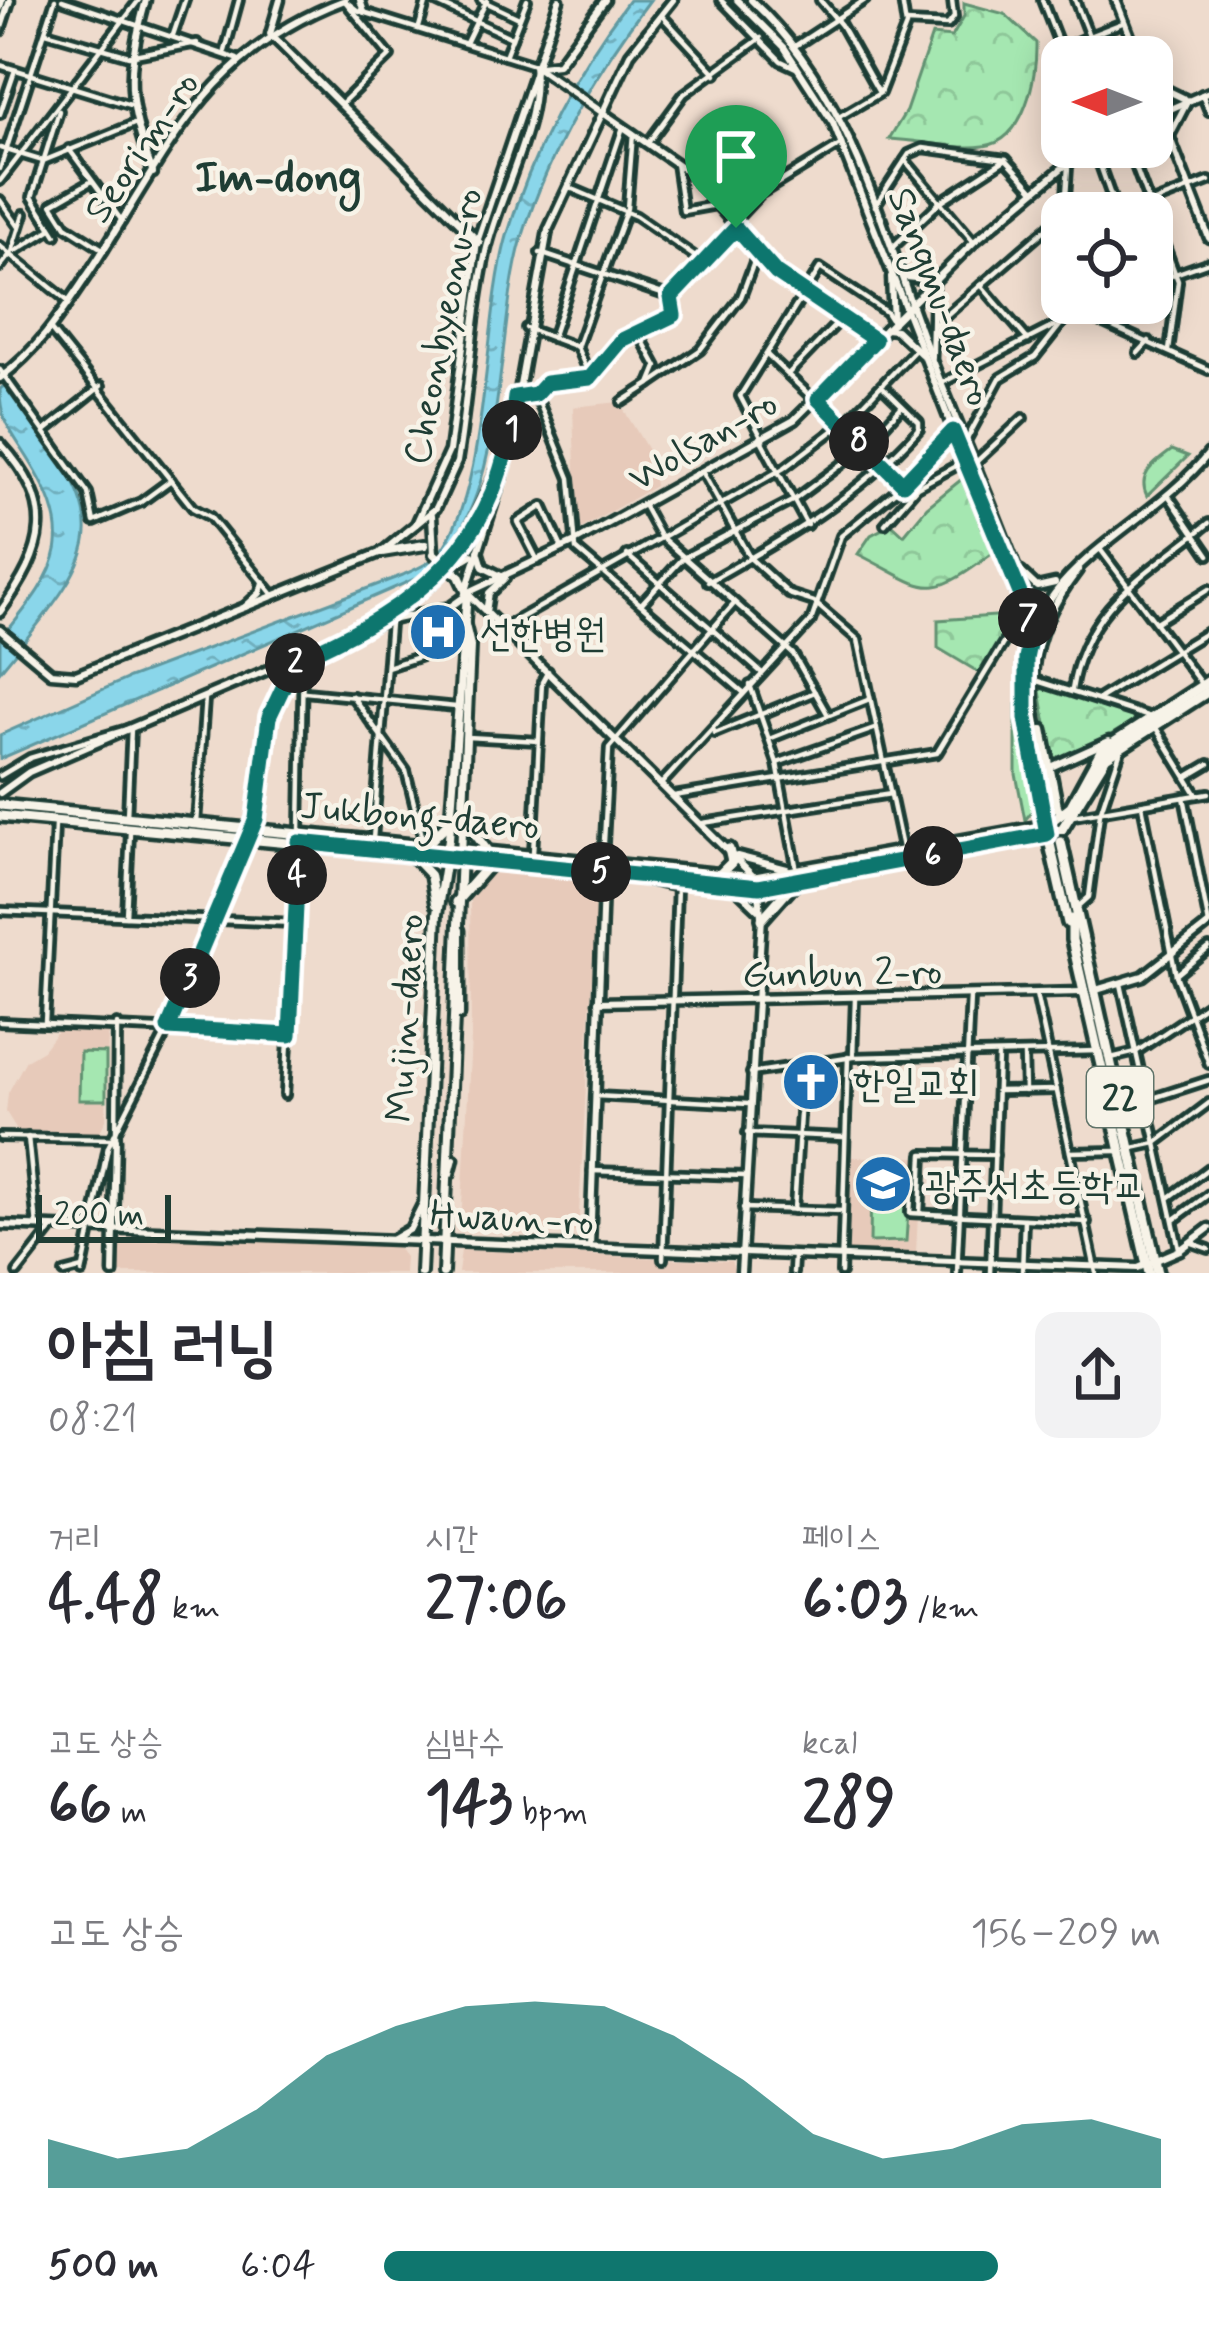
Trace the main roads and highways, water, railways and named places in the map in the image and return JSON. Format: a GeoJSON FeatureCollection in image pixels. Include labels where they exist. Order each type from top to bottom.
{"type":"FeatureCollection","features":[{"type":"Feature","properties":{"kind":"main road"},"geometry":{"type":"LineString","coordinates":[[411,532],[424,545]]}},
{"type":"Feature","properties":{"kind":"main road"},"geometry":{"type":"LineString","coordinates":[[382,552],[424,545]]}},
{"type":"Feature","properties":{"kind":"main road","name":"Mujin-daero"},"geometry":{"type":"LineString","coordinates":[[424,545],[459,576],[466,593],[470,646],[453,852],[456,920],[443,1273]]}},
{"type":"Feature","properties":{"kind":"main road","name":"Mujin-daero"},"geometry":{"type":"LineString","coordinates":[[456,819],[456,707],[459,644],[465,624]]}},
{"type":"Feature","properties":{"kind":"main road"},"geometry":{"type":"LineString","coordinates":[[1057,817],[1096,757],[1207,689]]}},
{"type":"Feature","properties":{"kind":"main road"},"geometry":{"type":"LineString","coordinates":[[1026,691],[1040,796],[1076,936]]}},
{"type":"Feature","properties":{"kind":"main road"},"geometry":{"type":"LineString","coordinates":[[1057,817],[1073,816],[1098,767],[1121,741]]}},
{"type":"Feature","properties":{"kind":"main road"},"geometry":{"type":"LineString","coordinates":[[1040,796],[1038,816],[1026,834],[1052,860]]}},
{"type":"Feature","properties":{"kind":"main road","name":"Jukbong-daero"},"geometry":{"type":"LineString","coordinates":[[0,806],[405,851],[490,855],[682,883],[759,882],[1026,834]]}},
{"type":"Feature","properties":{"kind":"main road","name":"Jukbong-daero"},"geometry":{"type":"LineString","coordinates":[[0,816],[196,823],[250,832]]}},
{"type":"Feature","properties":{"kind":"main road","name":"Jukbong-daero"},"geometry":{"type":"LineString","coordinates":[[805,874],[1026,834],[1052,836],[1057,817]]}},
{"type":"Feature","properties":{"kind":"main road","name":"22"},"geometry":{"type":"LineString","coordinates":[[1057,817],[1079,906],[1076,936]]}},
{"type":"Feature","properties":{"kind":"main road"},"geometry":{"type":"LineString","coordinates":[[424,844],[456,819],[490,855],[456,902]]}},
{"type":"Feature","properties":{"kind":"main road","name":"22"},"geometry":{"type":"LineString","coordinates":[[1052,836],[1052,860],[1111,1058],[1153,1269]]}},
{"type":"Feature","properties":{"kind":"main road","name":"Jukbong-daero"},"geometry":{"type":"LineString","coordinates":[[299,837],[373,839],[453,852]]}},
{"type":"Feature","properties":{"kind":"main road"},"geometry":{"type":"LineString","coordinates":[[405,851],[430,874],[437,914]]}},
{"type":"Feature","properties":{"kind":"main road","name":"Mujin-daero"},"geometry":{"type":"LineString","coordinates":[[421,1273],[437,914],[453,852]]}},
{"type":"Feature","properties":{"kind":"main road"},"geometry":{"type":"LineString","coordinates":[[720,874],[732,862],[733,853]]}},
{"type":"Feature","properties":{"kind":"main road","name":"Jukbong-daero"},"geometry":{"type":"LineString","coordinates":[[490,855],[604,861],[759,882]]}},
{"type":"Feature","properties":{"kind":"main road"},"geometry":{"type":"LineString","coordinates":[[603,886],[616,873]]}},
{"type":"Feature","properties":{"kind":"main road"},"geometry":{"type":"LineString","coordinates":[[762,920],[805,874]]}},
{"type":"Feature","properties":{"kind":"main road"},"geometry":{"type":"LineString","coordinates":[[436,945],[445,938],[454,946]]}},
{"type":"Feature","properties":{"kind":"main road","name":"22"},"geometry":{"type":"LineString","coordinates":[[1091,991],[1099,1051],[1127,1150]]}},
{"type":"Feature","properties":{"kind":"water"},"geometry":{"type":"Polygon","coordinates":[[[629,0],[650,0],[576,112],[523,235],[484,469],[469,513],[448,550],[417,578],[0,759],[0,735],[129,678],[403,575],[441,551],[457,522],[477,444],[499,271],[517,204],[557,112],[629,0]]]}},
{"type":"Feature","properties":{"kind":"water"},"geometry":{"type":"Polygon","coordinates":[[[5,385],[67,470],[82,502],[86,530],[80,558],[64,589],[0,671],[0,640],[50,569],[57,527],[40,479],[5,421],[0,389],[5,385]]]}},
{"type":"Feature","properties":{"kind":"tunnel"},"geometry":{"type":"LineString","coordinates":[[1049,810],[1056,843]]}},
{"type":"Feature","properties":{"kind":"place","name":"선한병원"},"geometry":{"type":"Point","coordinates":[438,632]}},
{"type":"Feature","properties":{"kind":"place","name":"한일교회"},"geometry":{"type":"Point","coordinates":[811,1082]}},
{"type":"Feature","properties":{"kind":"place","name":"광주서초등학교"},"geometry":{"type":"Point","coordinates":[883,1184]}},
{"type":"Feature","properties":{"kind":"district","name":"Im-dong"},"geometry":{"type":"Point","coordinates":[278,175]}}]}
